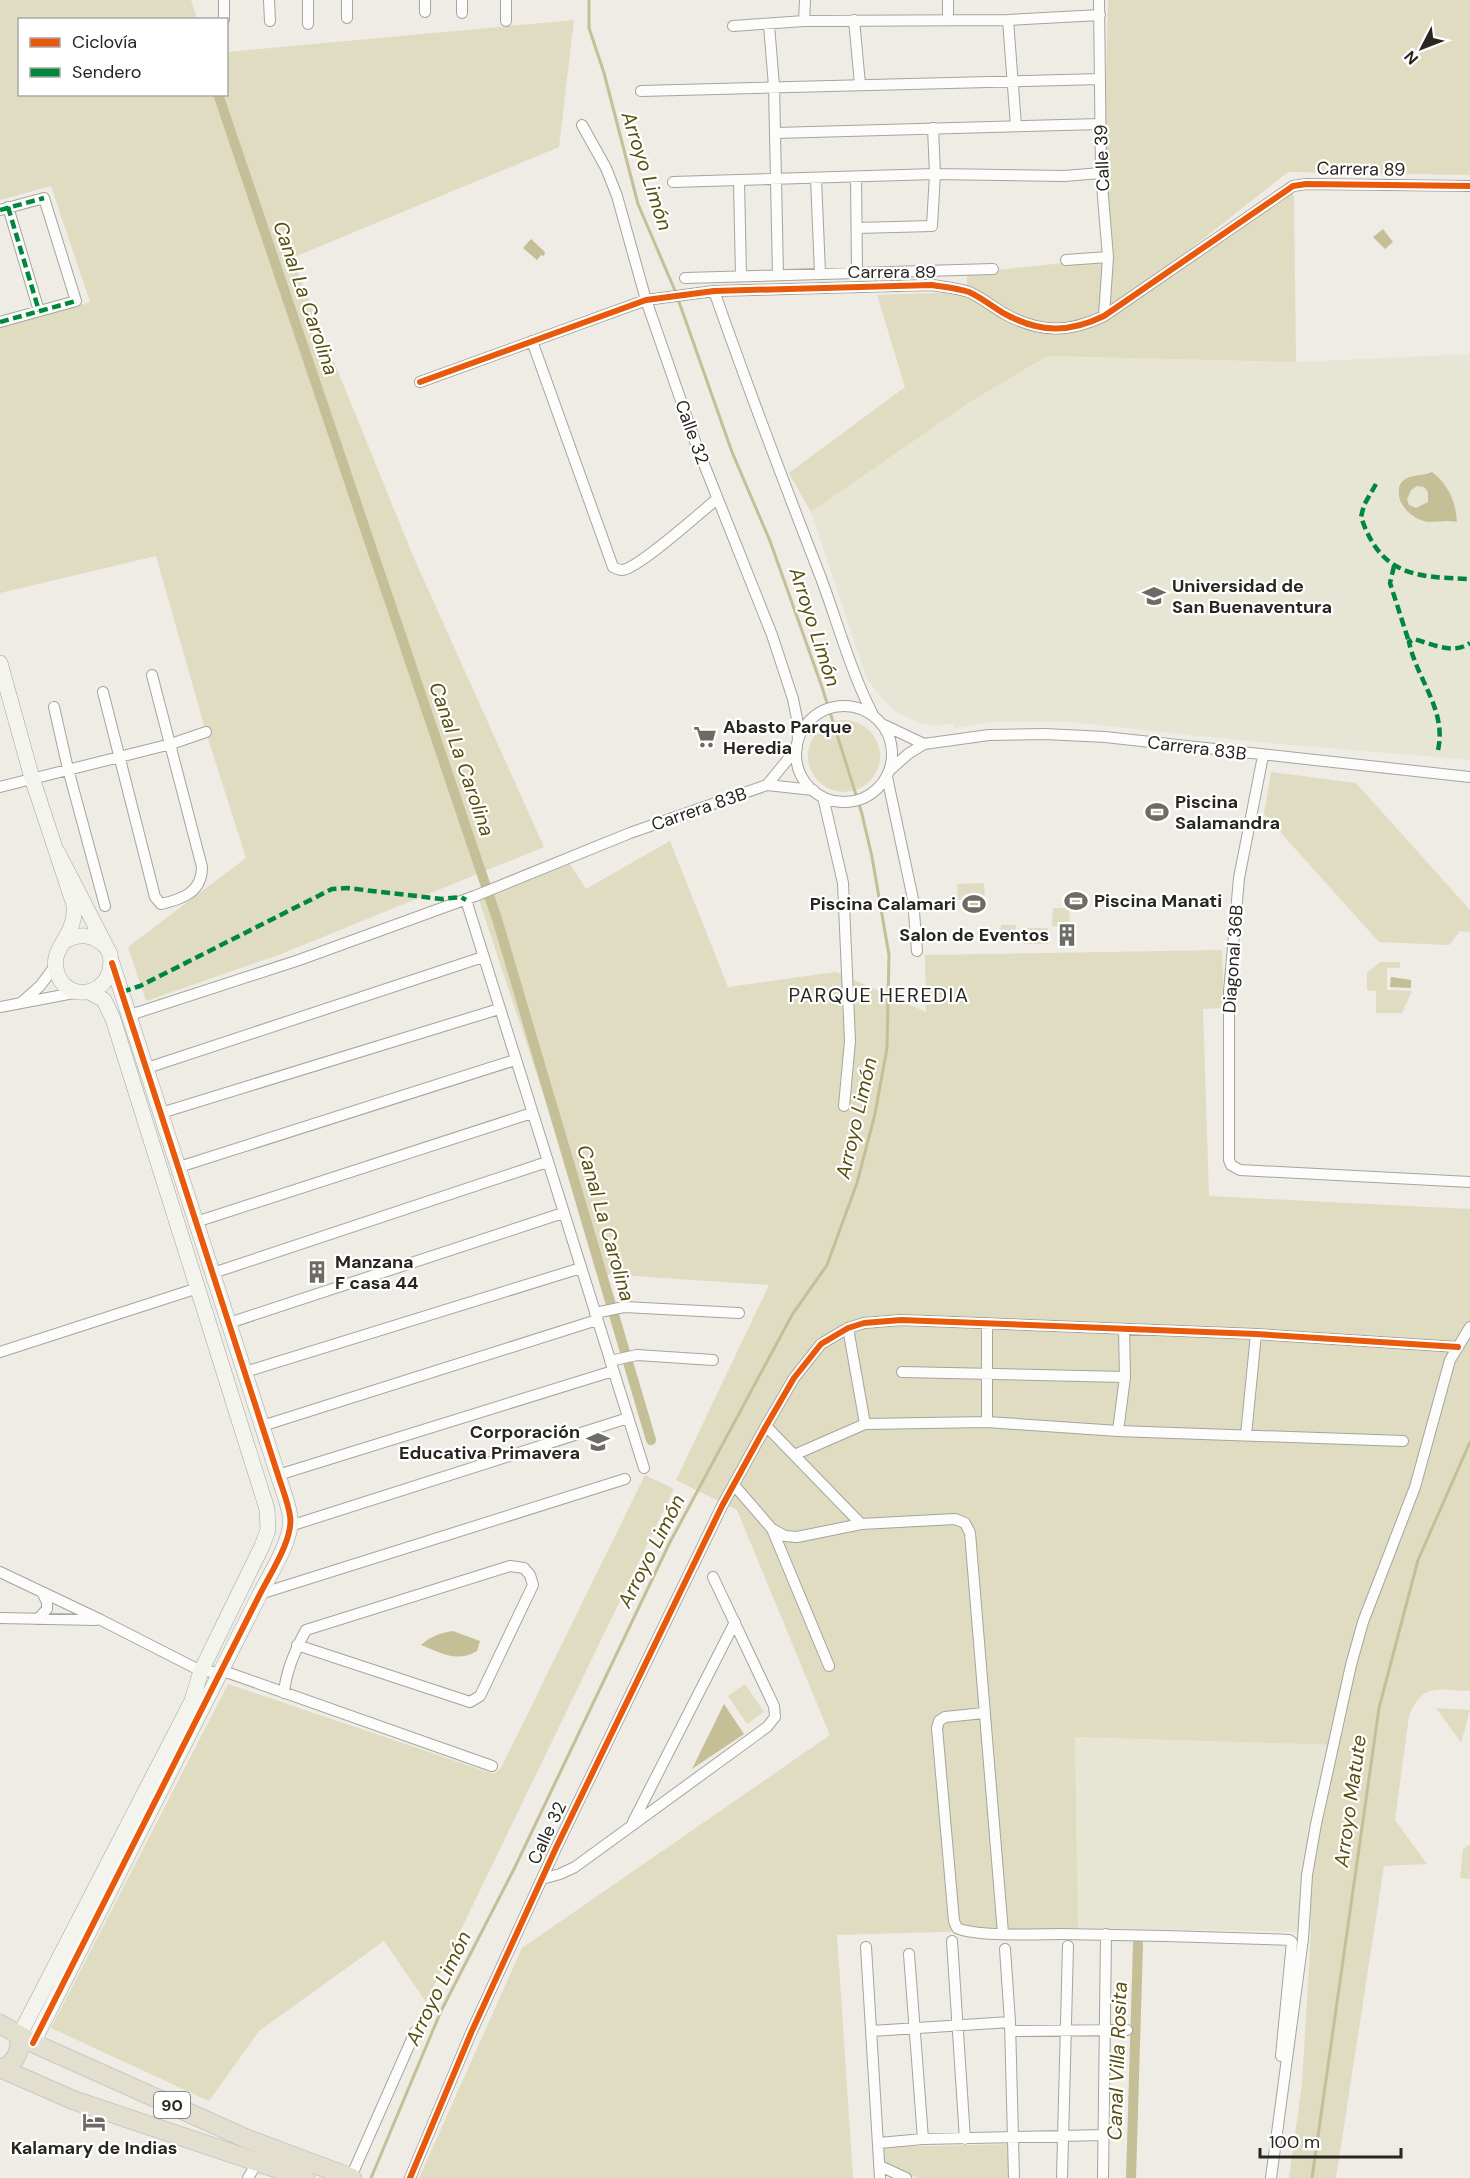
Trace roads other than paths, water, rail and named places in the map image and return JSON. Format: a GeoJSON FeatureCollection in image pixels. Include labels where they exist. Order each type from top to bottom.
{"type":"FeatureCollection","features":[{"type":"Feature","properties":{"kind":"highway","name":"90"},"geometry":{"type":"LineString","coordinates":[[0,2025],[26,2040],[245,2138],[352,2178]]}},
{"type":"Feature","properties":{"kind":"highway"},"geometry":{"type":"LineString","coordinates":[[7,2071],[26,2049],[26,2040]]}},
{"type":"Feature","properties":{"kind":"highway","name":"90"},"geometry":{"type":"LineString","coordinates":[[7,2071],[73,2100],[304,2178]]}},
{"type":"Feature","properties":{"kind":"street"},"geometry":{"type":"LineString","coordinates":[[224,0],[224,18]]}},
{"type":"Feature","properties":{"kind":"street"},"geometry":{"type":"LineString","coordinates":[[269,0],[270,21]]}},
{"type":"Feature","properties":{"kind":"street"},"geometry":{"type":"LineString","coordinates":[[308,0],[308,24]]}},
{"type":"Feature","properties":{"kind":"street"},"geometry":{"type":"LineString","coordinates":[[347,0],[347,18]]}},
{"type":"Feature","properties":{"kind":"street"},"geometry":{"type":"LineString","coordinates":[[425,0],[425,12]]}},
{"type":"Feature","properties":{"kind":"street"},"geometry":{"type":"LineString","coordinates":[[462,0],[462,13]]}},
{"type":"Feature","properties":{"kind":"street"},"geometry":{"type":"LineString","coordinates":[[506,0],[506,21]]}},
{"type":"Feature","properties":{"kind":"street"},"geometry":{"type":"LineString","coordinates":[[804,21],[805,0]]}},
{"type":"Feature","properties":{"kind":"street"},"geometry":{"type":"LineString","coordinates":[[948,0],[948,19]]}},
{"type":"Feature","properties":{"kind":"street","name":"Calle 39"},"geometry":{"type":"LineString","coordinates":[[1099,0],[1101,173],[1108,257],[1104,316]]}},
{"type":"Feature","properties":{"kind":"street"},"geometry":{"type":"LineString","coordinates":[[733,26],[804,21],[1008,20],[1100,15]]}},
{"type":"Feature","properties":{"kind":"street"},"geometry":{"type":"LineString","coordinates":[[854,20],[860,84]]}},
{"type":"Feature","properties":{"kind":"street"},"geometry":{"type":"LineString","coordinates":[[1008,20],[1016,126]]}},
{"type":"Feature","properties":{"kind":"street"},"geometry":{"type":"LineString","coordinates":[[769,25],[774,86],[778,275]]}},
{"type":"Feature","properties":{"kind":"street"},"geometry":{"type":"LineString","coordinates":[[641,91],[1100,79]]}},
{"type":"Feature","properties":{"kind":"street"},"geometry":{"type":"LineString","coordinates":[[775,134],[1100,124]]}},
{"type":"Feature","properties":{"kind":"street","name":"Calle 32"},"geometry":{"type":"LineString","coordinates":[[582,125],[606,168],[617,196],[696,444],[772,635],[797,718],[797,744]]}},
{"type":"Feature","properties":{"kind":"street"},"geometry":{"type":"LineString","coordinates":[[856,228],[932,226],[935,174],[933,128]]}},
{"type":"Feature","properties":{"kind":"street"},"geometry":{"type":"LineString","coordinates":[[673,182],[935,174],[1064,176],[1101,173]]}},
{"type":"Feature","properties":{"kind":"street"},"geometry":{"type":"LineString","coordinates":[[856,177],[857,272]]}},
{"type":"Feature","properties":{"kind":"street"},"geometry":{"type":"LineString","coordinates":[[816,178],[820,273]]}},
{"type":"Feature","properties":{"kind":"street"},"geometry":{"type":"LineString","coordinates":[[739,181],[741,276]]}},
{"type":"Feature","properties":{"kind":"street","name":"Carrera 89"},"geometry":{"type":"LineString","coordinates":[[420,382],[650,299],[708,292],[932,285],[967,292],[1005,314],[1034,327],[1072,328],[1104,316],[1293,186],[1306,184],[1470,186]]}},
{"type":"Feature","properties":{"kind":"street"},"geometry":{"type":"LineString","coordinates":[[0,322],[76,301],[44,198],[4,208],[39,311]]}},
{"type":"Feature","properties":{"kind":"street"},"geometry":{"type":"LineString","coordinates":[[1066,260],[1108,257]]}},
{"type":"Feature","properties":{"kind":"street"},"geometry":{"type":"LineString","coordinates":[[685,278],[993,269]]}},
{"type":"Feature","properties":{"kind":"street"},"geometry":{"type":"LineString","coordinates":[[708,292],[820,578],[862,694],[873,715]]}},
{"type":"Feature","properties":{"kind":"street"},"geometry":{"type":"LineString","coordinates":[[532,341],[613,567],[621,570],[628,568],[647,556],[717,499]]}},
{"type":"Feature","properties":{"kind":"street"},"geometry":{"type":"LineString","coordinates":[[0,663],[32,778],[74,904],[75,915],[72,929],[56,957],[55,966],[62,982],[69,989],[100,996],[110,1010],[267,1509],[268,1530],[201,1671],[192,1701],[26,2040]]}},
{"type":"Feature","properties":{"kind":"street"},"geometry":{"type":"LineString","coordinates":[[103,692],[155,897],[161,904],[177,900],[197,888],[202,880],[202,867],[152,675]]}},
{"type":"Feature","properties":{"kind":"street"},"geometry":{"type":"LineString","coordinates":[[813,790],[767,785],[797,744],[809,721],[836,706],[860,708],[882,723],[924,744]]}},
{"type":"Feature","properties":{"kind":"street"},"geometry":{"type":"LineString","coordinates":[[54,707],[68,770],[105,906]]}},
{"type":"Feature","properties":{"kind":"street"},"geometry":{"type":"LineString","coordinates":[[797,744],[800,771],[813,790],[823,796],[845,802],[857,800],[877,789],[888,773],[892,746],[882,723]]}},
{"type":"Feature","properties":{"kind":"street"},"geometry":{"type":"LineString","coordinates":[[0,787],[171,744],[206,732]]}},
{"type":"Feature","properties":{"kind":"street","name":"Carrera 83B"},"geometry":{"type":"LineString","coordinates":[[888,773],[908,754],[924,744],[989,735],[1045,734],[1105,737],[1470,777]]}},
{"type":"Feature","properties":{"kind":"street","name":"Diagonal 36B"},"geometry":{"type":"LineString","coordinates":[[1263,756],[1239,878],[1229,992],[1229,1160],[1231,1165],[1240,1170],[1470,1182]]}},
{"type":"Feature","properties":{"kind":"street"},"geometry":{"type":"LineString","coordinates":[[888,773],[913,899],[917,951]]}},
{"type":"Feature","properties":{"kind":"street","name":"Carrera 83B"},"geometry":{"type":"LineString","coordinates":[[130,1015],[299,960],[470,898],[630,833],[767,785]]}},
{"type":"Feature","properties":{"kind":"street"},"geometry":{"type":"LineString","coordinates":[[823,796],[843,883],[850,1041],[844,1106]]}},
{"type":"Feature","properties":{"kind":"street"},"geometry":{"type":"LineString","coordinates":[[26,2040],[221,1671],[288,1537],[290,1526],[290,1514],[278,1475],[130,1015],[106,946],[58,853]]}},
{"type":"Feature","properties":{"kind":"street"},"geometry":{"type":"LineString","coordinates":[[470,898],[483,957],[644,1468]]}},
{"type":"Feature","properties":{"kind":"street"},"geometry":{"type":"LineString","coordinates":[[65,941],[73,937],[91,936],[106,946]]}},
{"type":"Feature","properties":{"kind":"street"},"geometry":{"type":"LineString","coordinates":[[147,1068],[483,957]]}},
{"type":"Feature","properties":{"kind":"street"},"geometry":{"type":"LineString","coordinates":[[0,1007],[98,988],[106,982],[112,963]]}},
{"type":"Feature","properties":{"kind":"street"},"geometry":{"type":"LineString","coordinates":[[21,1002],[40,986],[55,966]]}},
{"type":"Feature","properties":{"kind":"street"},"geometry":{"type":"LineString","coordinates":[[161,1113],[499,1009]]}},
{"type":"Feature","properties":{"kind":"street"},"geometry":{"type":"LineString","coordinates":[[179,1167],[515,1060]]}},
{"type":"Feature","properties":{"kind":"street"},"geometry":{"type":"LineString","coordinates":[[196,1222],[532,1113]]}},
{"type":"Feature","properties":{"kind":"street"},"geometry":{"type":"LineString","coordinates":[[213,1273],[547,1162]]}},
{"type":"Feature","properties":{"kind":"street"},"geometry":{"type":"LineString","coordinates":[[229,1323],[563,1213]]}},
{"type":"Feature","properties":{"kind":"street"},"geometry":{"type":"LineString","coordinates":[[245,1372],[581,1268]]}},
{"type":"Feature","properties":{"kind":"street"},"geometry":{"type":"LineString","coordinates":[[0,1352],[198,1288]]}},
{"type":"Feature","properties":{"kind":"street"},"geometry":{"type":"LineString","coordinates":[[262,1426],[596,1317],[608,1310],[624,1307],[739,1313]]}},
{"type":"Feature","properties":{"kind":"street","name":"Calle 32"},"geometry":{"type":"LineString","coordinates":[[410,2178],[471,2033],[542,1879],[722,1506],[794,1378],[821,1344],[848,1328],[864,1323],[901,1320],[1256,1334],[1458,1347]]}},
{"type":"Feature","properties":{"kind":"street"},"geometry":{"type":"LineString","coordinates":[[987,1323],[987,1422]]}},
{"type":"Feature","properties":{"kind":"street"},"geometry":{"type":"LineString","coordinates":[[1271,2178],[1303,1939],[1308,1875],[1316,1824],[1351,1665],[1363,1622],[1415,1487],[1450,1360],[1470,1327]]}},
{"type":"Feature","properties":{"kind":"street"},"geometry":{"type":"LineString","coordinates":[[848,1328],[865,1424]]}},
{"type":"Feature","properties":{"kind":"street"},"geometry":{"type":"LineString","coordinates":[[1118,1431],[1125,1377],[1124,1329]]}},
{"type":"Feature","properties":{"kind":"street"},"geometry":{"type":"LineString","coordinates":[[1246,1435],[1256,1334]]}},
{"type":"Feature","properties":{"kind":"street"},"geometry":{"type":"LineString","coordinates":[[278,1475],[612,1366],[623,1358],[637,1355],[712,1360]]}},
{"type":"Feature","properties":{"kind":"street"},"geometry":{"type":"LineString","coordinates":[[902,1372],[1125,1377]]}},
{"type":"Feature","properties":{"kind":"street"},"geometry":{"type":"LineString","coordinates":[[234,1402],[252,1395]]}},
{"type":"Feature","properties":{"kind":"street"},"geometry":{"type":"LineString","coordinates":[[290,1526],[628,1418]]}},
{"type":"Feature","properties":{"kind":"street"},"geometry":{"type":"LineString","coordinates":[[794,1455],[865,1424],[987,1422],[1118,1431],[1402,1441]]}},
{"type":"Feature","properties":{"kind":"street"},"geometry":{"type":"LineString","coordinates":[[766,1426],[861,1524]]}},
{"type":"Feature","properties":{"kind":"street"},"geometry":{"type":"LineString","coordinates":[[260,1594],[625,1479]]}},
{"type":"Feature","properties":{"kind":"street"},"geometry":{"type":"LineString","coordinates":[[734,1485],[772,1529],[829,1666]]}},
{"type":"Feature","properties":{"kind":"street"},"geometry":{"type":"LineString","coordinates":[[772,1529],[785,1536],[797,1537],[861,1524],[955,1519],[965,1523],[970,1533],[1003,1933]]}},
{"type":"Feature","properties":{"kind":"street"},"geometry":{"type":"LineString","coordinates":[[284,1693],[286,1677],[297,1645],[306,1630],[510,1566],[524,1568],[533,1582],[507,1643],[480,1696],[470,1702],[297,1645]]}},
{"type":"Feature","properties":{"kind":"street"},"geometry":{"type":"LineString","coordinates":[[0,1572],[201,1671],[213,1673],[221,1671],[492,1766]]}},
{"type":"Feature","properties":{"kind":"street"},"geometry":{"type":"LineString","coordinates":[[542,1879],[560,1875],[575,1867],[767,1727],[775,1717],[774,1706],[713,1577]]}},
{"type":"Feature","properties":{"kind":"street"},"geometry":{"type":"LineString","coordinates":[[38,1619],[47,1610],[47,1602],[42,1592]]}},
{"type":"Feature","properties":{"kind":"street"},"geometry":{"type":"LineString","coordinates":[[0,1618],[101,1620]]}},
{"type":"Feature","properties":{"kind":"street"},"geometry":{"type":"LineString","coordinates":[[632,1824],[735,1622]]}},
{"type":"Feature","properties":{"kind":"street"},"geometry":{"type":"LineString","coordinates":[[984,1713],[945,1717],[939,1721],[937,1728],[954,1921],[957,1928],[963,1931],[1003,1933],[1289,1940],[1292,1942],[1280,2068],[1284,2079]]}},
{"type":"Feature","properties":{"kind":"street"},"geometry":{"type":"LineString","coordinates":[[1103,2178],[1107,1934]]}},
{"type":"Feature","properties":{"kind":"street"},"geometry":{"type":"LineString","coordinates":[[952,1941],[965,2139]]}},
{"type":"Feature","properties":{"kind":"street"},"geometry":{"type":"LineString","coordinates":[[1062,2178],[1068,1946]]}},
{"type":"Feature","properties":{"kind":"street"},"geometry":{"type":"LineString","coordinates":[[867,1947],[880,2178]]}},
{"type":"Feature","properties":{"kind":"street"},"geometry":{"type":"LineString","coordinates":[[1005,1950],[1011,2026],[1014,2178]]}},
{"type":"Feature","properties":{"kind":"street"},"geometry":{"type":"LineString","coordinates":[[909,1954],[923,2139]]}},
{"type":"Feature","properties":{"kind":"street"},"geometry":{"type":"LineString","coordinates":[[872,2031],[957,2025],[1011,2026],[1066,2031],[1127,2030]]}},
{"type":"Feature","properties":{"kind":"street"},"geometry":{"type":"LineString","coordinates":[[352,2178],[415,2032]]}},
{"type":"Feature","properties":{"kind":"street"},"geometry":{"type":"LineString","coordinates":[[879,2143],[923,2139],[1104,2135]]}},
{"type":"Feature","properties":{"kind":"street"},"geometry":{"type":"LineString","coordinates":[[248,2178],[258,2161]]}},
{"type":"Feature","properties":{"kind":"street"},"geometry":{"type":"LineString","coordinates":[[880,2166],[906,2178]]}},
{"type":"Feature","properties":{"kind":"waterway","name":"Arroyo Limón"},"geometry":{"type":"LineString","coordinates":[[589,0],[589,28],[604,73],[638,204],[676,293]]}},
{"type":"Feature","properties":{"kind":"waterway","name":"Canal La Carolina"},"geometry":{"type":"LineString","coordinates":[[219,96],[497,919],[651,1440]]}},
{"type":"Feature","properties":{"kind":"waterway","name":"Arroyo Limón"},"geometry":{"type":"LineString","coordinates":[[371,2178],[441,2011],[515,1867],[669,1544],[792,1315],[827,1265],[857,1183],[875,1114],[887,1048],[889,955],[862,814],[822,687],[770,541],[732,452],[678,299]]}},
{"type":"Feature","properties":{"kind":"waterway","name":"Arroyo Matute"},"geometry":{"type":"LineString","coordinates":[[1312,2178],[1379,1708],[1418,1560],[1470,1442]]}},
{"type":"Feature","properties":{"kind":"waterway","name":"Canal Villa Rosita"},"geometry":{"type":"LineString","coordinates":[[1131,2178],[1138,1944]]}},
{"type":"Feature","properties":{"kind":"place","name":"Universidad de San Buenaventura"},"geometry":{"type":"Point","coordinates":[1154,596]}},
{"type":"Feature","properties":{"kind":"place","name":"Abasto Parque Heredia"},"geometry":{"type":"Point","coordinates":[705,737]}},
{"type":"Feature","properties":{"kind":"place","name":"Piscina Salamandra"},"geometry":{"type":"Point","coordinates":[1157,812]}},
{"type":"Feature","properties":{"kind":"place","name":"Piscina Manati"},"geometry":{"type":"Point","coordinates":[1076,901]}},
{"type":"Feature","properties":{"kind":"place","name":"Piscina Calamari"},"geometry":{"type":"Point","coordinates":[974,904]}},
{"type":"Feature","properties":{"kind":"place","name":"Salon de Eventos"},"geometry":{"type":"Point","coordinates":[1067,935]}},
{"type":"Feature","properties":{"kind":"place","name":"Manzana F casa 44"},"geometry":{"type":"Point","coordinates":[317,1272]}},
{"type":"Feature","properties":{"kind":"place","name":"Corporación Educativa Primavera"},"geometry":{"type":"Point","coordinates":[598,1442]}},
{"type":"Feature","properties":{"kind":"place","name":"Kalamary de Indias"},"geometry":{"type":"Point","coordinates":[94,2122]}},
{"type":"Feature","properties":{"kind":"district","name":"PARQUE HEREDIA"},"geometry":{"type":"Point","coordinates":[879,995]}}]}
